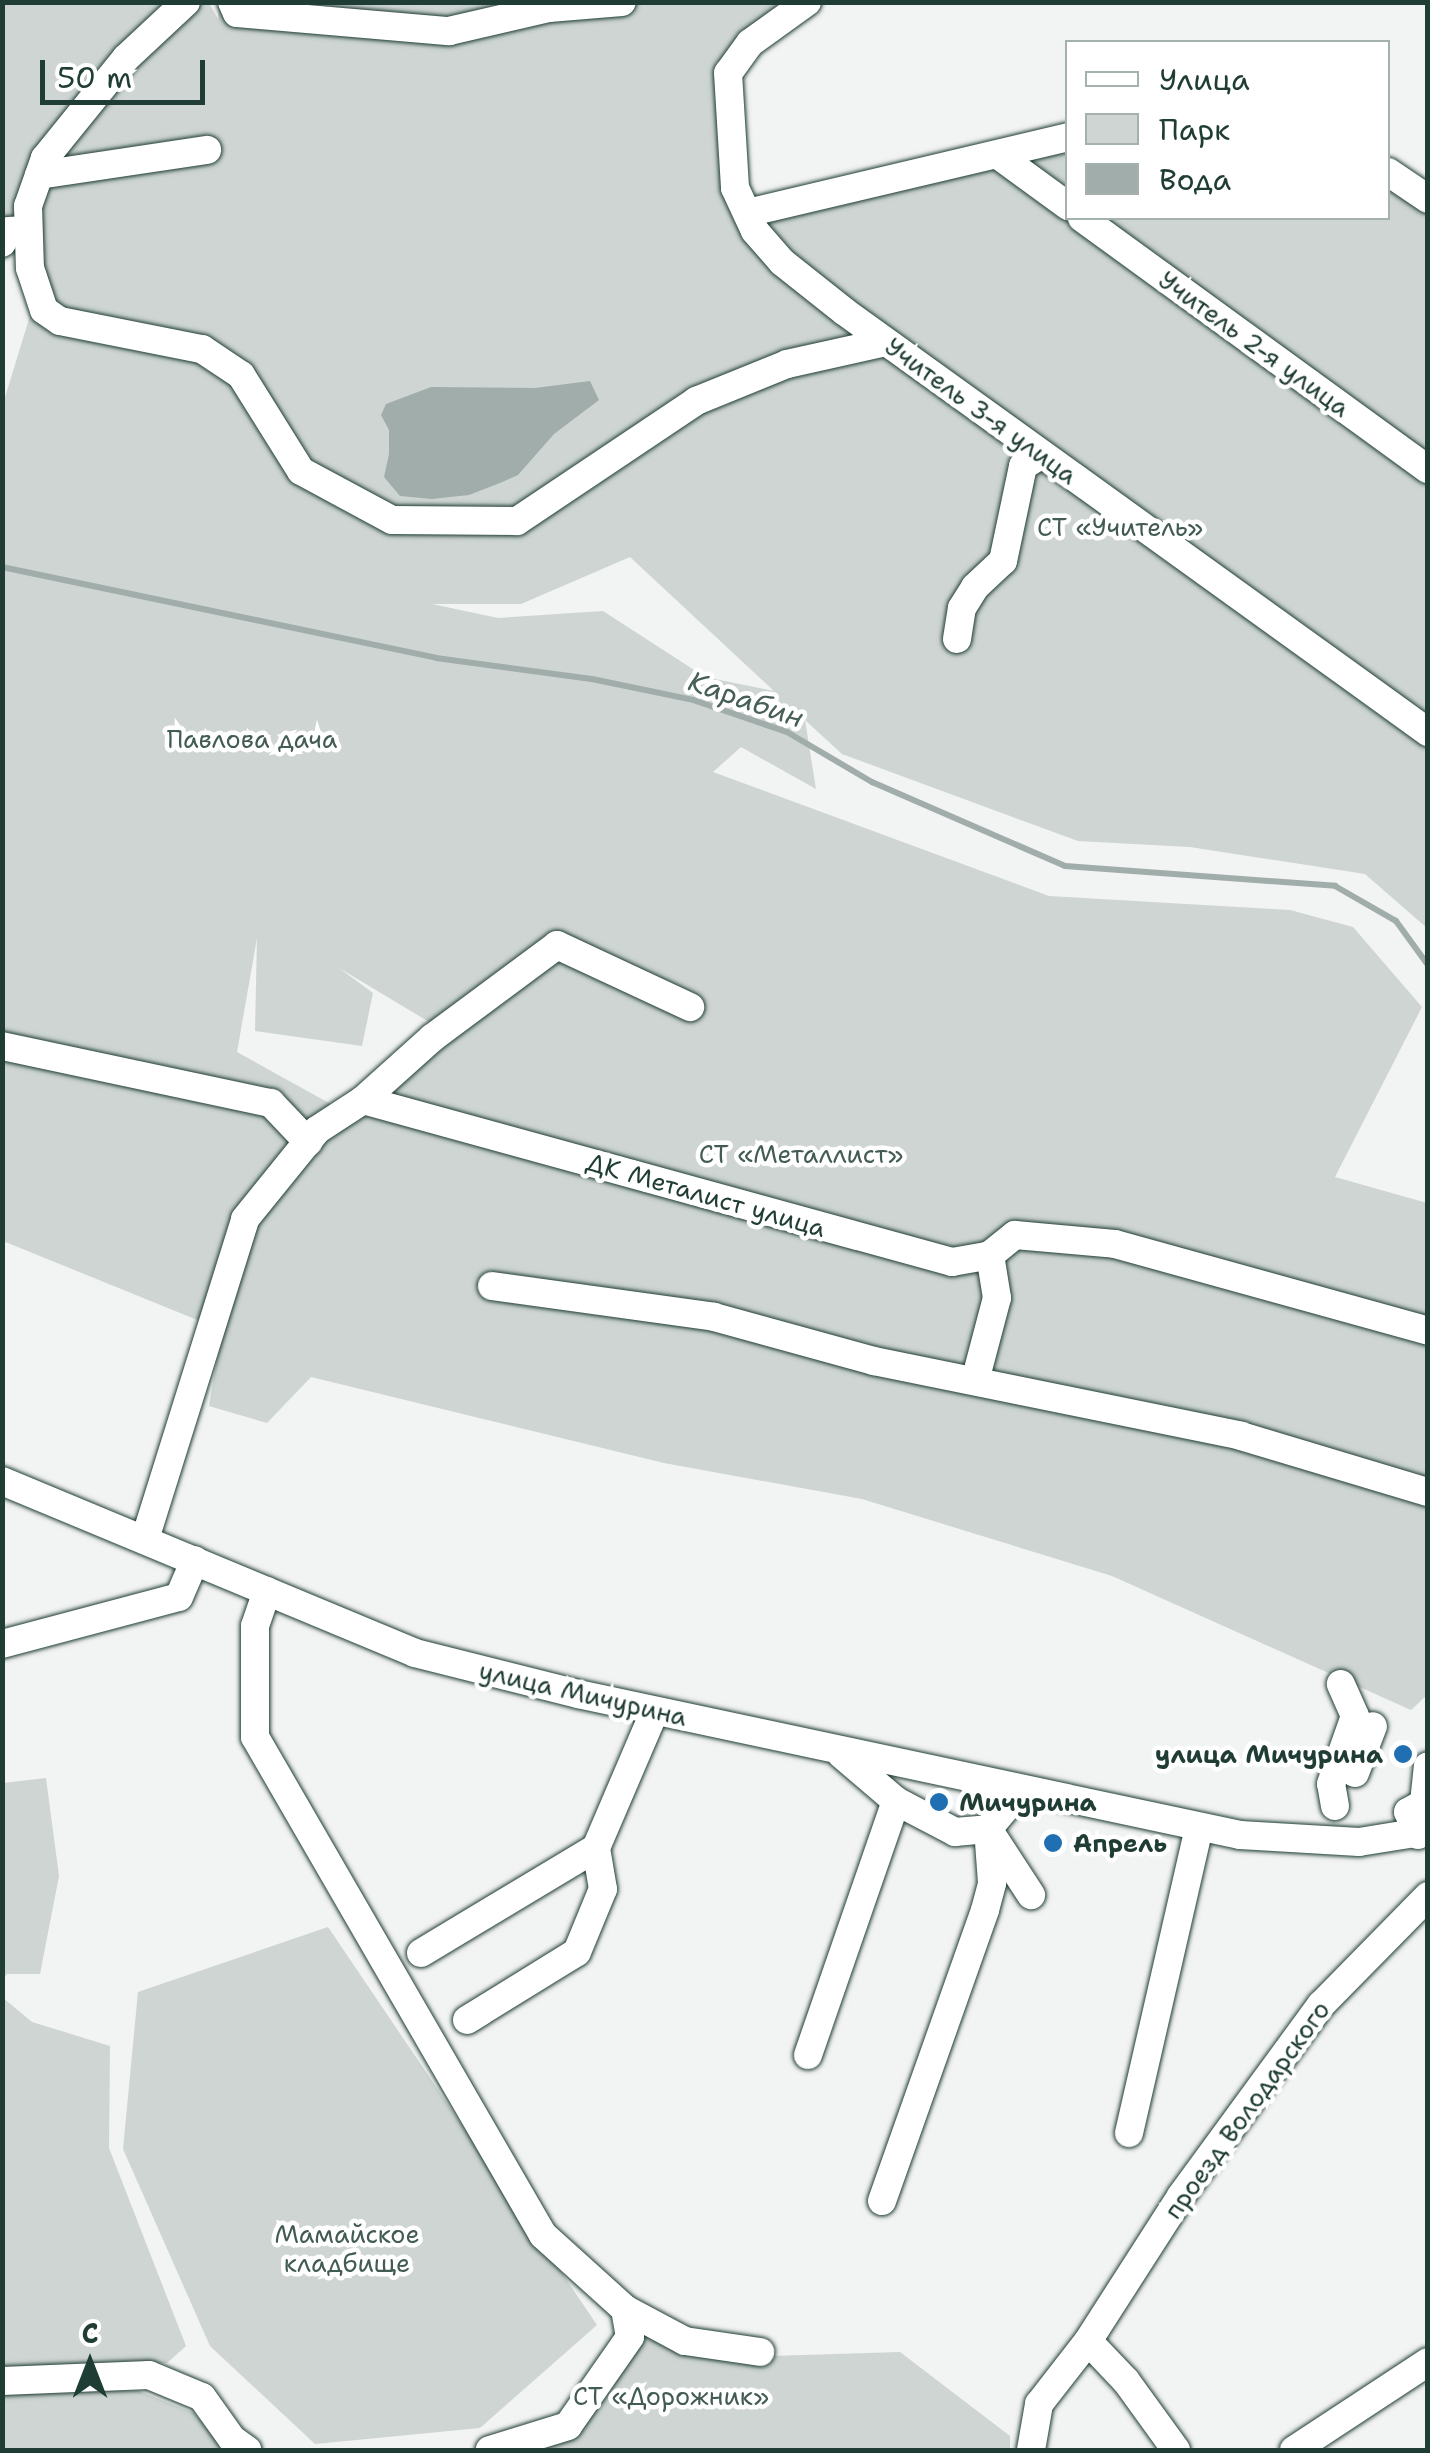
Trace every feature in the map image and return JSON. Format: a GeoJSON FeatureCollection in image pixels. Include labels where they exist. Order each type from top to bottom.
{"type":"FeatureCollection","features":[{"type":"Feature","properties":{"kind":"street"},"geometry":{"type":"LineString","coordinates":[[186,2],[126,58],[45,158],[28,206],[30,268],[44,310],[60,321],[202,350],[241,375],[301,470],[392,520],[518,521],[696,401],[787,364],[886,342]]}},
{"type":"Feature","properties":{"kind":"street"},"geometry":{"type":"LineString","coordinates":[[232,2],[237,13],[449,31],[549,8],[622,2]]}},
{"type":"Feature","properties":{"kind":"street","name":"Учитель 3-я улица"},"geometry":{"type":"LineString","coordinates":[[803,4],[750,43],[728,73],[735,188],[755,232],[782,262],[886,342],[1428,732]]}},
{"type":"Feature","properties":{"kind":"street"},"geometry":{"type":"LineString","coordinates":[[747,214],[1065,138]]}},
{"type":"Feature","properties":{"kind":"street"},"geometry":{"type":"LineString","coordinates":[[39,175],[207,150]]}},
{"type":"Feature","properties":{"kind":"street"},"geometry":{"type":"LineString","coordinates":[[998,156],[1065,204]]}},
{"type":"Feature","properties":{"kind":"street"},"geometry":{"type":"LineString","coordinates":[[1390,173],[1428,199]]}},
{"type":"Feature","properties":{"kind":"street","name":"Учитель 2-я улица"},"geometry":{"type":"LineString","coordinates":[[1085,220],[1428,470]]}},
{"type":"Feature","properties":{"kind":"street"},"geometry":{"type":"LineString","coordinates":[[2,243],[8,232],[28,230]]}},
{"type":"Feature","properties":{"kind":"street"},"geometry":{"type":"LineString","coordinates":[[957,639],[962,608],[975,587],[1002,562],[1023,466],[1042,454]]}},
{"type":"Feature","properties":{"kind":"street"},"geometry":{"type":"LineString","coordinates":[[146,1538],[245,1220],[317,1130],[364,1100],[432,1038],[557,945],[690,1007]]}},
{"type":"Feature","properties":{"kind":"street"},"geometry":{"type":"LineString","coordinates":[[2,1046],[270,1103],[308,1142]]}},
{"type":"Feature","properties":{"kind":"street","name":"ДК Металист улица"},"geometry":{"type":"LineString","coordinates":[[364,1100],[952,1262],[990,1256],[1015,1235],[1115,1244],[1428,1331]]}},
{"type":"Feature","properties":{"kind":"street"},"geometry":{"type":"LineString","coordinates":[[975,1381],[996,1298],[990,1256]]}},
{"type":"Feature","properties":{"kind":"street"},"geometry":{"type":"LineString","coordinates":[[492,1286],[714,1317],[874,1362],[1242,1436],[1428,1492]]}},
{"type":"Feature","properties":{"kind":"street","name":"улица Мичурина"},"geometry":{"type":"LineString","coordinates":[[2,1481],[146,1538],[415,1654],[654,1713],[1199,1828],[1327,1842],[1423,1833]]}},
{"type":"Feature","properties":{"kind":"street"},"geometry":{"type":"LineString","coordinates":[[2,1644],[179,1597],[195,1560]]}},
{"type":"Feature","properties":{"kind":"street"},"geometry":{"type":"LineString","coordinates":[[267,1592],[255,1626],[255,1738],[543,2235],[625,2309],[686,2341],[760,2352]]}},
{"type":"Feature","properties":{"kind":"street"},"geometry":{"type":"LineString","coordinates":[[1327,1842],[1335,1806],[1331,1784],[1355,1716],[1341,1684]]}},
{"type":"Feature","properties":{"kind":"street"},"geometry":{"type":"LineString","coordinates":[[467,2020],[577,1952],[603,1889],[596,1848],[654,1713]]}},
{"type":"Feature","properties":{"kind":"street"},"geometry":{"type":"LineString","coordinates":[[1335,1806],[1348,1791],[1372,1726]]}},
{"type":"Feature","properties":{"kind":"street"},"geometry":{"type":"LineString","coordinates":[[836,1750],[896,1801],[955,1832],[988,1829],[1011,1802],[1029,1792]]}},
{"type":"Feature","properties":{"kind":"street"},"geometry":{"type":"LineString","coordinates":[[1423,1833],[1408,1812],[1424,1803],[1428,1766]]}},
{"type":"Feature","properties":{"kind":"street"},"geometry":{"type":"LineString","coordinates":[[808,2055],[896,1801]]}},
{"type":"Feature","properties":{"kind":"street"},"geometry":{"type":"LineString","coordinates":[[1129,2133],[1199,1828]]}},
{"type":"Feature","properties":{"kind":"street"},"geometry":{"type":"LineString","coordinates":[[882,2201],[992,1883],[988,1829]]}},
{"type":"Feature","properties":{"kind":"street"},"geometry":{"type":"LineString","coordinates":[[988,1829],[1026,1887],[992,1883]]}},
{"type":"Feature","properties":{"kind":"street"},"geometry":{"type":"LineString","coordinates":[[421,1953],[596,1848]]}},
{"type":"Feature","properties":{"kind":"street","name":"проезд Володарского"},"geometry":{"type":"LineString","coordinates":[[1031,2450],[1039,2404],[1088,2341],[1180,2196],[1321,2005],[1428,1896]]}},
{"type":"Feature","properties":{"kind":"street"},"geometry":{"type":"LineString","coordinates":[[490,2450],[568,2426],[630,2338],[625,2309]]}},
{"type":"Feature","properties":{"kind":"street"},"geometry":{"type":"LineString","coordinates":[[1088,2341],[1126,2381],[1176,2450]]}},
{"type":"Feature","properties":{"kind":"street"},"geometry":{"type":"LineString","coordinates":[[1294,2450],[1428,2362]]}},
{"type":"Feature","properties":{"kind":"street"},"geometry":{"type":"LineString","coordinates":[[2,2381],[149,2375],[202,2397],[232,2439],[247,2450]]}},
{"type":"Feature","properties":{"kind":"green space"},"geometry":{"type":"Polygon","coordinates":[[[3,2],[209,3],[218,19],[219,2],[789,3],[716,63],[724,175],[760,223],[1065,147],[1065,220],[1390,220],[1390,187],[1427,213],[1427,928],[1365,874],[1190,847],[1078,841],[842,754],[805,720],[816,789],[741,747],[713,772],[1049,896],[1290,910],[1353,927],[1422,1007],[1335,1177],[1427,1203],[1427,1695],[1411,1710],[1112,1576],[862,1499],[664,1463],[311,1377],[267,1423],[209,1406],[222,1330],[3,1241],[2,407],[45,267],[3,243],[3,2]],[[630,557],[521,604],[432,604],[498,618],[603,611],[705,677],[774,691],[630,557]],[[257,938],[237,1052],[356,1118],[456,1038],[339,968],[373,993],[362,1046],[255,1031],[257,938]]]}},
{"type":"Feature","properties":{"kind":"green space"},"geometry":{"type":"Polygon","coordinates":[[[46,1778],[59,1876],[40,1974],[7,1974],[3,1978],[3,1783],[46,1778]]]}},
{"type":"Feature","properties":{"kind":"green space","name":"Мамайское кладбище"},"geometry":{"type":"Polygon","coordinates":[[[328,1927],[597,2325],[480,2428],[315,2444],[210,2346],[123,2149],[138,1992],[328,1927]]]}},
{"type":"Feature","properties":{"kind":"green space"},"geometry":{"type":"Polygon","coordinates":[[[2,1997],[32,2022],[110,2046],[109,2148],[186,2346],[167,2363],[3,2371],[2,1997]]]}},
{"type":"Feature","properties":{"kind":"green space","name":"СТ «Дорожник»"},"geometry":{"type":"Polygon","coordinates":[[[647,2334],[735,2357],[900,2352],[1010,2436],[1010,2450],[523,2450],[577,2434],[647,2334]]]}},
{"type":"Feature","properties":{"kind":"green space"},"geometry":{"type":"Polygon","coordinates":[[[3,2389],[139,2391],[194,2413],[224,2450],[3,2450],[3,2389]]]}},
{"type":"Feature","properties":{"kind":"water"},"geometry":{"type":"Polygon","coordinates":[[[590,381],[599,400],[554,434],[518,475],[469,495],[432,499],[400,496],[384,477],[389,430],[381,415],[386,404],[431,387],[535,388],[590,381]]]}},
{"type":"Feature","properties":{"kind":"waterway","name":"Карабин"},"geometry":{"type":"LineString","coordinates":[[2,567],[436,658],[592,679],[693,700],[787,732],[872,782],[1065,866],[1335,886],[1396,921],[1428,965]]}},
{"type":"Feature","properties":{"kind":"place","name":"улица Мичурина"},"geometry":{"type":"Point","coordinates":[1403,1754]}},
{"type":"Feature","properties":{"kind":"place","name":"Мичурина"},"geometry":{"type":"Point","coordinates":[939,1802]}},
{"type":"Feature","properties":{"kind":"place","name":"Апрель"},"geometry":{"type":"Point","coordinates":[1053,1843]}},
{"type":"Feature","properties":{"kind":"park label","name":"СТ «Учитель»"},"geometry":{"type":"Point","coordinates":[1120,527]}},
{"type":"Feature","properties":{"kind":"park label","name":"Павлова дача"},"geometry":{"type":"Point","coordinates":[252,739]}},
{"type":"Feature","properties":{"kind":"park label","name":"СТ «Металлист»"},"geometry":{"type":"Point","coordinates":[801,1154]}}]}
